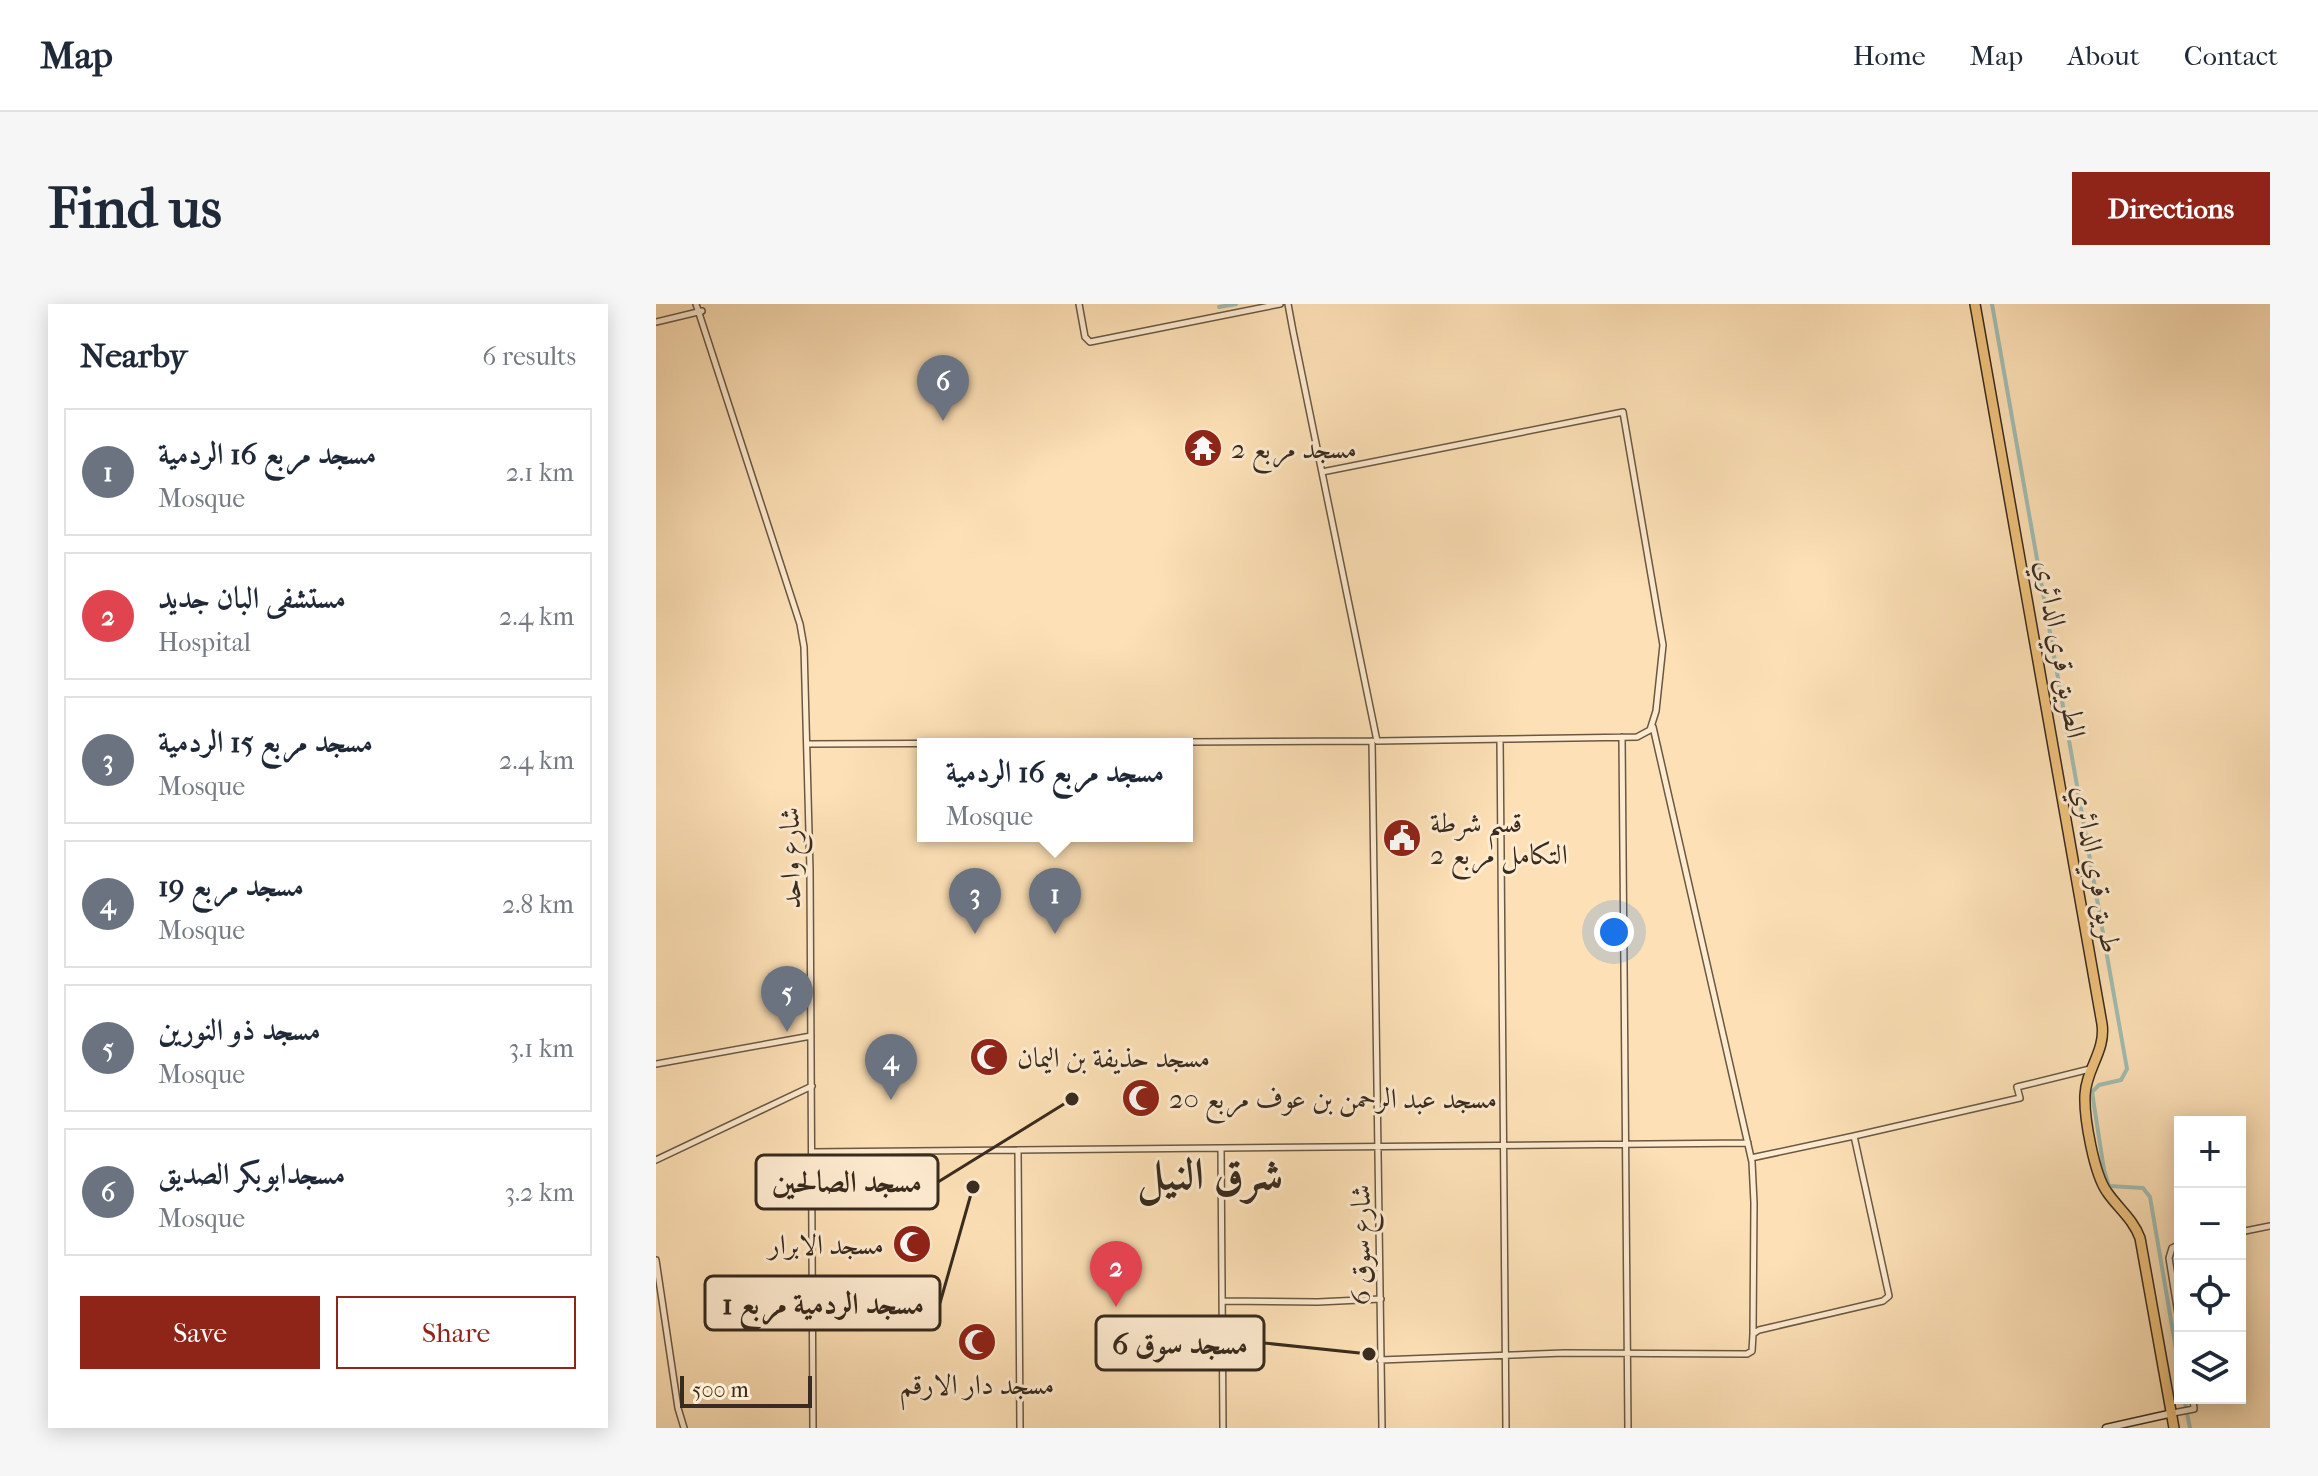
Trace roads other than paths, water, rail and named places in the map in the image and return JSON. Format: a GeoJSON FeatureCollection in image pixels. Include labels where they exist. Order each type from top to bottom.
{"type":"FeatureCollection","features":[{"type":"Feature","properties":{"kind":"highway","name":"طريق قري الدائري"},"geometry":{"type":"LineString","coordinates":[[1976,304],[2102,1024],[2102,1048],[2085,1096],[2097,1168],[2104,1188],[2131,1221],[2140,1238],[2174,1428]]}},
{"type":"Feature","properties":{"kind":"highway","name":"الطريق قري الدائري"},"geometry":{"type":"LineString","coordinates":[[1976,304],[2106,1023],[2104,1049],[2089,1087],[2088,1107],[2103,1180],[2134,1219],[2143,1239],[2172,1414]]}},
{"type":"Feature","properties":{"kind":"main road"},"geometry":{"type":"LineString","coordinates":[[2106,1428],[2172,1414]]}},
{"type":"Feature","properties":{"kind":"street"},"geometry":{"type":"LineString","coordinates":[[1079,304],[1085,337],[1090,342],[1280,304]]}},
{"type":"Feature","properties":{"kind":"street","name":"شارع سوق 6"},"geometry":{"type":"LineString","coordinates":[[1288,304],[1375,741],[1381,1428]]}},
{"type":"Feature","properties":{"kind":"street"},"geometry":{"type":"LineString","coordinates":[[656,322],[699,307]]}},
{"type":"Feature","properties":{"kind":"street","name":"شارع واحد"},"geometry":{"type":"LineString","coordinates":[[699,307],[803,638],[808,700],[812,920],[815,1428]]}},
{"type":"Feature","properties":{"kind":"street"},"geometry":{"type":"LineString","coordinates":[[1322,472],[1623,412],[1663,645],[1653,727],[1682,865],[1748,1143],[1754,1203],[1753,1334],[1752,1351],[1747,1354],[1628,1352],[1381,1360]]}},
{"type":"Feature","properties":{"kind":"street"},"geometry":{"type":"LineString","coordinates":[[1193,742],[1622,737],[1643,736],[1653,727]]}},
{"type":"Feature","properties":{"kind":"street"},"geometry":{"type":"LineString","coordinates":[[1622,737],[1628,1428]]}},
{"type":"Feature","properties":{"kind":"street"},"geometry":{"type":"LineString","coordinates":[[1500,739],[1506,1428]]}},
{"type":"Feature","properties":{"kind":"street"},"geometry":{"type":"LineString","coordinates":[[809,744],[917,743]]}},
{"type":"Feature","properties":{"kind":"street","name":"شارع واحد"},"geometry":{"type":"LineString","coordinates":[[812,999],[813,1086]]}},
{"type":"Feature","properties":{"kind":"street"},"geometry":{"type":"LineString","coordinates":[[656,1064],[811,1036]]}},
{"type":"Feature","properties":{"kind":"street"},"geometry":{"type":"LineString","coordinates":[[1751,1158],[2020,1098],[2017,1087],[2093,1069]]}},
{"type":"Feature","properties":{"kind":"street"},"geometry":{"type":"LineString","coordinates":[[656,1160],[813,1086]]}},
{"type":"Feature","properties":{"kind":"street"},"geometry":{"type":"LineString","coordinates":[[1753,1334],[1889,1297],[1854,1136]]}},
{"type":"Feature","properties":{"kind":"street"},"geometry":{"type":"LineString","coordinates":[[813,1152],[1748,1143]]}},
{"type":"Feature","properties":{"kind":"street"},"geometry":{"type":"LineString","coordinates":[[1221,1148],[1223,1428]]}},
{"type":"Feature","properties":{"kind":"street"},"geometry":{"type":"LineString","coordinates":[[1018,1151],[1020,1428]]}},
{"type":"Feature","properties":{"kind":"street"},"geometry":{"type":"LineString","coordinates":[[2246,1231],[2270,1226]]}},
{"type":"Feature","properties":{"kind":"street"},"geometry":{"type":"LineString","coordinates":[[2174,1247],[2169,1258],[2174,1289]]}},
{"type":"Feature","properties":{"kind":"street"},"geometry":{"type":"LineString","coordinates":[[656,1260],[678,1408],[684,1428]]}},
{"type":"Feature","properties":{"kind":"street"},"geometry":{"type":"LineString","coordinates":[[1222,1301],[1380,1299]]}},
{"type":"Feature","properties":{"kind":"street"},"geometry":{"type":"LineString","coordinates":[[2172,1414],[2194,1409],[2194,1404]]}},
{"type":"Feature","properties":{"kind":"waterway"},"geometry":{"type":"LineString","coordinates":[[1219,307],[1236,304]]}},
{"type":"Feature","properties":{"kind":"waterway"},"geometry":{"type":"LineString","coordinates":[[1992,304],[2127,1069],[2121,1080],[2099,1085],[2092,1092],[2104,1170],[2109,1186],[2143,1188],[2150,1197],[2174,1338]]}},
{"type":"Feature","properties":{"kind":"waterway"},"geometry":{"type":"LineString","coordinates":[[2185,1404],[2190,1428]]}},
{"type":"Feature","properties":{"kind":"place","name":"مسجدابوبكر الصديق"},"geometry":{"type":"Point","coordinates":[943,421]}},
{"type":"Feature","properties":{"kind":"place","name":"مسجد مربع 2"},"geometry":{"type":"Point","coordinates":[1203,448]}},
{"type":"Feature","properties":{"kind":"place","name":"قسم شرطة التكامل مربع 2"},"geometry":{"type":"Point","coordinates":[1402,838]}},
{"type":"Feature","properties":{"kind":"place","name":"مسجد مربع 15 الردمية"},"geometry":{"type":"Point","coordinates":[975,934]}},
{"type":"Feature","properties":{"kind":"place","name":"مسجد مربع 16 الردمية"},"geometry":{"type":"Point","coordinates":[1055,934]}},
{"type":"Feature","properties":{"kind":"place","name":"مسجد ذو النورين"},"geometry":{"type":"Point","coordinates":[787,1032]}},
{"type":"Feature","properties":{"kind":"place","name":"مسجد حذيفة بن اليمان"},"geometry":{"type":"Point","coordinates":[989,1057]}},
{"type":"Feature","properties":{"kind":"place","name":"مسجد عبد الرحمن بن عوف مربع 20"},"geometry":{"type":"Point","coordinates":[1141,1098]}},
{"type":"Feature","properties":{"kind":"place","name":"مسجد الصالحين"},"geometry":{"type":"Point","coordinates":[1072,1099]}},
{"type":"Feature","properties":{"kind":"place","name":"مسجد مربع 19"},"geometry":{"type":"Point","coordinates":[891,1100]}},
{"type":"Feature","properties":{"kind":"place","name":"مسجد الردمية مربع 1"},"geometry":{"type":"Point","coordinates":[973,1187]}},
{"type":"Feature","properties":{"kind":"place","name":"مسجد الابرار"},"geometry":{"type":"Point","coordinates":[912,1244]}},
{"type":"Feature","properties":{"kind":"place","name":"مستشفى البان جديد"},"geometry":{"type":"Point","coordinates":[1116,1307]}},
{"type":"Feature","properties":{"kind":"place","name":"مسجد دار الارقم"},"geometry":{"type":"Point","coordinates":[977,1342]}},
{"type":"Feature","properties":{"kind":"place","name":"مسجد سوق 6"},"geometry":{"type":"Point","coordinates":[1369,1354]}},
{"type":"Feature","properties":{"kind":"district","name":"شرق النيل"},"geometry":{"type":"Point","coordinates":[1210,1174]}}]}
